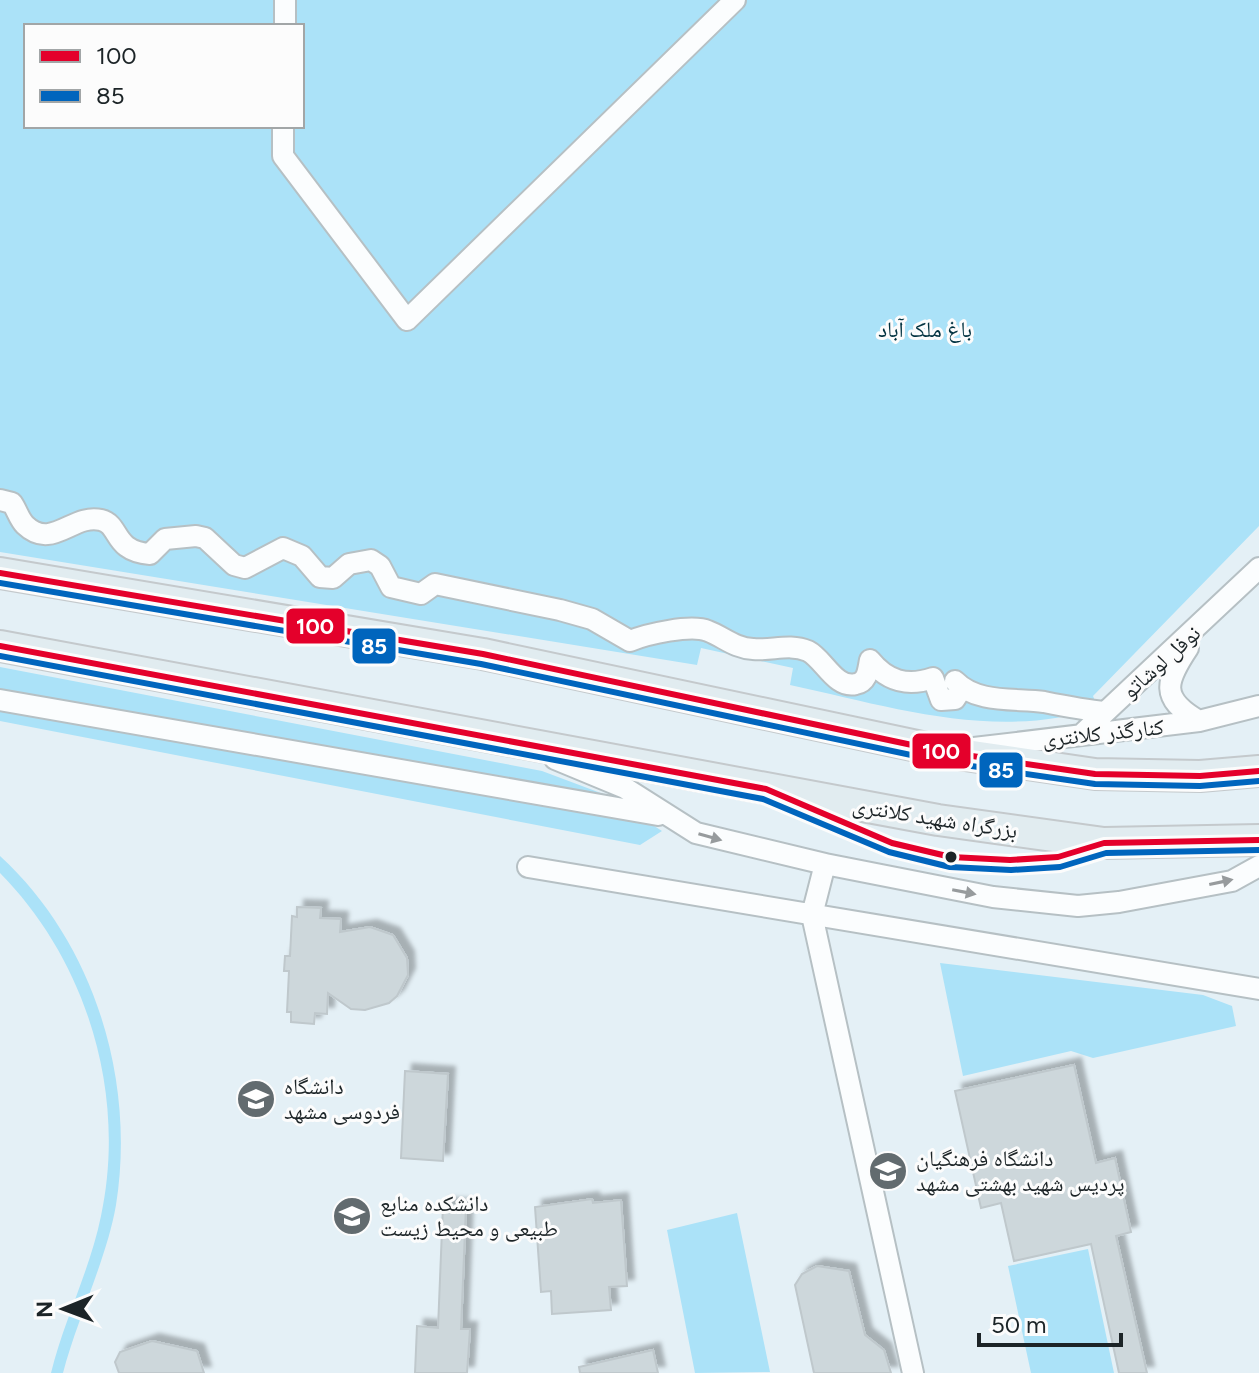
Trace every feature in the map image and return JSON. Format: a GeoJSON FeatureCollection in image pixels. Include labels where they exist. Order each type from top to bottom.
{"type":"FeatureCollection","features":[{"type":"Feature","properties":{"kind":"highway"},"geometry":{"type":"LineString","coordinates":[[0,573],[483,654],[945,752],[1095,774],[1200,776],[1259,771]]}},
{"type":"Feature","properties":{"kind":"highway","name":"بزرگراه شهید کلانتری"},"geometry":{"type":"LineString","coordinates":[[0,646],[938,820],[1104,843],[1259,840]]}},
{"type":"Feature","properties":{"kind":"street"},"geometry":{"type":"LineString","coordinates":[[285,0],[285,24]]}},
{"type":"Feature","properties":{"kind":"street"},"geometry":{"type":"LineString","coordinates":[[283,128],[283,156],[407,320],[735,0]]}},
{"type":"Feature","properties":{"kind":"street"},"geometry":{"type":"LineString","coordinates":[[0,500],[12,503],[27,527],[48,534],[57,535],[84,519],[105,521],[112,525],[118,542],[138,553],[150,554],[165,539],[196,536],[205,538],[234,565],[245,568],[272,550],[283,548],[295,551],[320,577],[333,578],[349,564],[371,560],[380,566],[391,587],[421,594],[435,584],[560,610],[592,619],[630,641],[647,634],[707,630],[737,647],[755,650],[784,647],[808,651],[833,676],[850,685],[859,684],[865,679],[870,660],[877,669],[898,681],[910,683],[933,678],[939,686],[941,700],[955,699],[959,685],[1011,702],[1040,701],[1105,712]]}},
{"type":"Feature","properties":{"kind":"street","name":"نوفل لوشاتو"},"geometry":{"type":"LineString","coordinates":[[1081,735],[1259,568]]}},
{"type":"Feature","properties":{"kind":"street","name":"نوفل لوشاتو"},"geometry":{"type":"LineString","coordinates":[[1199,721],[1182,711],[1171,694],[1170,675],[1206,621]]}},
{"type":"Feature","properties":{"kind":"street"},"geometry":{"type":"LineString","coordinates":[[0,700],[665,816]]}},
{"type":"Feature","properties":{"kind":"street","name":"کنارگذر کلانتری"},"geometry":{"type":"LineString","coordinates":[[945,752],[1199,721],[1259,706]]}},
{"type":"Feature","properties":{"kind":"street"},"geometry":{"type":"LineString","coordinates":[[515,742],[625,788],[696,833],[825,864],[993,897],[1078,906],[1232,881],[1259,866]]}},
{"type":"Feature","properties":{"kind":"street"},"geometry":{"type":"LineString","coordinates":[[825,864],[812,915],[913,1373]]}},
{"type":"Feature","properties":{"kind":"street"},"geometry":{"type":"LineString","coordinates":[[528,867],[1259,989]]}},
{"type":"Feature","properties":{"kind":"green space","name":"باغ ملک آباد"},"geometry":{"type":"Polygon","coordinates":[[[0,0],[1259,0],[1259,526],[1093,696],[1098,708],[1060,717],[1021,721],[944,717],[790,685],[793,668],[701,648],[697,665],[0,552],[0,0]]]}},
{"type":"Feature","properties":{"kind":"green space"},"geometry":{"type":"Polygon","coordinates":[[[0,667],[542,771],[606,795],[662,831],[640,845],[0,721],[0,667]]]}},
{"type":"Feature","properties":{"kind":"green space"},"geometry":{"type":"Polygon","coordinates":[[[0,856],[33,891],[61,929],[83,971],[101,1016],[113,1062],[120,1110],[121,1158],[112,1225],[63,1373],[51,1373],[96,1236],[108,1170],[108,1123],[103,1077],[93,1032],[77,988],[56,947],[30,908],[0,873],[0,856]]]}},
{"type":"Feature","properties":{"kind":"green space"},"geometry":{"type":"Polygon","coordinates":[[[940,963],[1203,995],[1232,1006],[1236,1026],[1093,1058],[1071,1051],[963,1076],[940,963]]]}},
{"type":"Feature","properties":{"kind":"green space"},"geometry":{"type":"Polygon","coordinates":[[[737,1213],[770,1372],[695,1373],[667,1230],[737,1213]]]}},
{"type":"Feature","properties":{"kind":"green space"},"geometry":{"type":"Polygon","coordinates":[[[1088,1249],[1114,1373],[1031,1373],[1008,1266],[1088,1249]]]}},
{"type":"Feature","properties":{"kind":"building"},"geometry":{"type":"Polygon","coordinates":[[[297,907],[321,908],[320,918],[341,919],[340,932],[370,927],[393,935],[407,958],[408,975],[397,996],[389,1003],[365,1010],[351,1009],[328,993],[327,1014],[315,1013],[314,1024],[291,1022],[291,1012],[287,1012],[289,971],[284,971],[285,956],[290,956],[292,916],[297,917],[297,907]]]}},
{"type":"Feature","properties":{"kind":"building"},"geometry":{"type":"Polygon","coordinates":[[[1074,1065],[1096,1163],[1115,1158],[1131,1232],[1116,1236],[1147,1373],[1119,1373],[1091,1244],[1014,1261],[1001,1203],[981,1208],[955,1091],[1074,1065]]]}},
{"type":"Feature","properties":{"kind":"building"},"geometry":{"type":"Polygon","coordinates":[[[405,1071],[448,1074],[443,1161],[401,1158],[405,1071]]]}},
{"type":"Feature","properties":{"kind":"building"},"geometry":{"type":"Polygon","coordinates":[[[592,1199],[593,1203],[621,1200],[627,1286],[609,1287],[611,1310],[552,1314],[551,1291],[541,1292],[535,1207],[592,1199]]]}},
{"type":"Feature","properties":{"kind":"building"},"geometry":{"type":"Polygon","coordinates":[[[443,1205],[466,1206],[461,1329],[470,1329],[467,1373],[415,1373],[417,1326],[438,1328],[443,1205]]]}},
{"type":"Feature","properties":{"kind":"building"},"geometry":{"type":"Polygon","coordinates":[[[817,1266],[849,1271],[865,1335],[884,1350],[891,1373],[814,1373],[795,1285],[802,1274],[817,1266]]]}},
{"type":"Feature","properties":{"kind":"building"},"geometry":{"type":"Polygon","coordinates":[[[152,1341],[197,1351],[204,1373],[119,1373],[115,1362],[120,1352],[152,1341]]]}},
{"type":"Feature","properties":{"kind":"building"},"geometry":{"type":"Polygon","coordinates":[[[653,1350],[658,1373],[580,1373],[579,1367],[653,1350]]]}},
{"type":"Feature","properties":{"kind":"transit line","name":"100"},"geometry":{"type":"LineString","coordinates":[[0,573],[483,654],[945,752],[1095,774],[1200,776],[1259,771]]}},
{"type":"Feature","properties":{"kind":"transit line","name":"85"},"geometry":{"type":"LineString","coordinates":[[0,583],[481,664],[944,762],[1095,784],[1200,786],[1259,781]]}},
{"type":"Feature","properties":{"kind":"transit line","name":"100"},"geometry":{"type":"LineString","coordinates":[[0,646],[766,789],[892,843],[951,857],[1010,860],[1058,857],[1104,843],[1259,840]]}},
{"type":"Feature","properties":{"kind":"transit line","name":"85"},"geometry":{"type":"LineString","coordinates":[[0,656],[763,799],[889,852],[950,867],[1011,870],[1060,867],[1106,853],[1259,850]]}},
{"type":"Feature","properties":{"kind":"place","name":"دانشگاه فردوسی مشهد"},"geometry":{"type":"Point","coordinates":[256,1099]}},
{"type":"Feature","properties":{"kind":"place","name":"دانشگاه فرهنگیان پردیس شهید بهشتی مشهد"},"geometry":{"type":"Point","coordinates":[888,1171]}},
{"type":"Feature","properties":{"kind":"place","name":"دانشکده منابع طبیعی و محیط زیست"},"geometry":{"type":"Point","coordinates":[352,1216]}}]}
